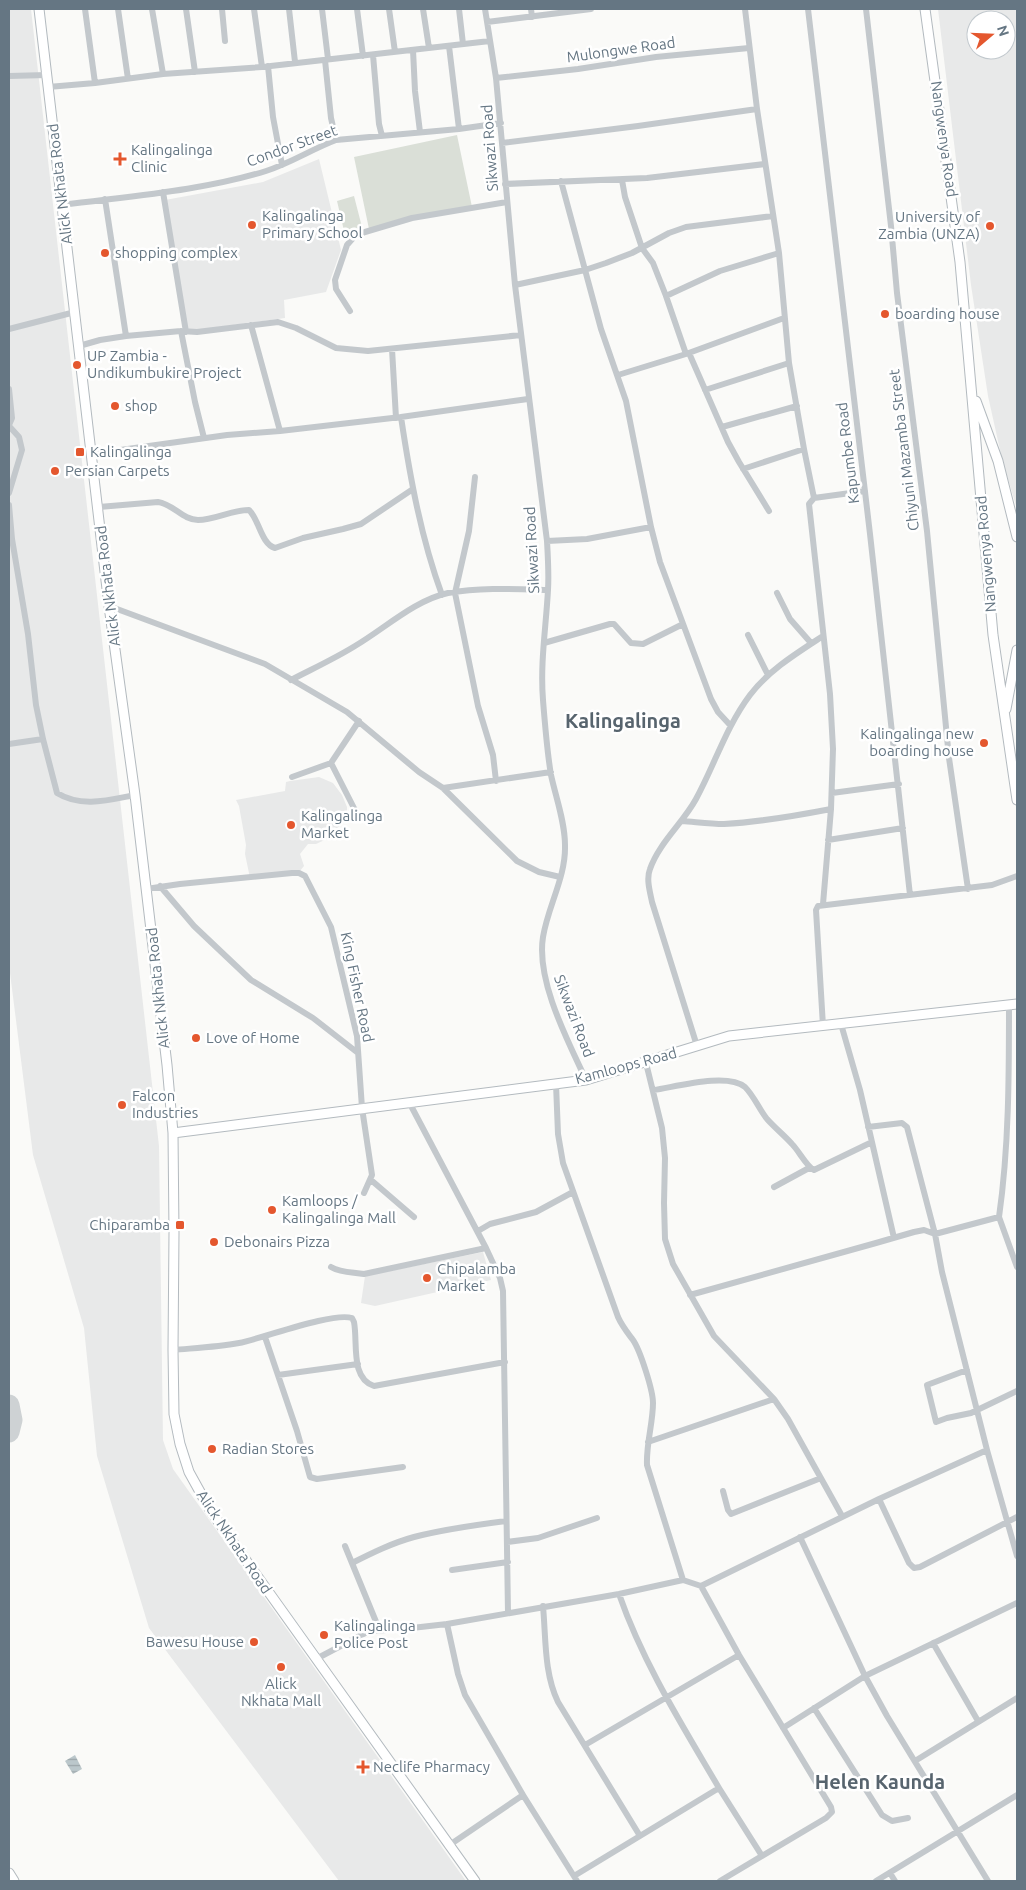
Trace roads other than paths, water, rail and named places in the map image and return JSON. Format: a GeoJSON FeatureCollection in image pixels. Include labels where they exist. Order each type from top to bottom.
{"type":"FeatureCollection","features":[{"type":"Feature","properties":{"kind":"main road","name":"Alick Nkhata Road"},"geometry":{"type":"LineString","coordinates":[[40,9],[109,606],[135,795],[173,1133],[173,1398],[177,1429],[184,1458],[193,1480],[215,1518],[448,1846],[475,1881]]}},
{"type":"Feature","properties":{"kind":"main road","name":"Nangwenya Road"},"geometry":{"type":"LineString","coordinates":[[925,9],[959,252],[991,616],[1017,800]]}},
{"type":"Feature","properties":{"kind":"main road","name":"Nangwenya Road"},"geometry":{"type":"LineString","coordinates":[[972,389],[998,461],[1017,537]]}},
{"type":"Feature","properties":{"kind":"main road","name":"Nangwenya Road"},"geometry":{"type":"LineString","coordinates":[[1005,718],[1017,650]]}},
{"type":"Feature","properties":{"kind":"main road"},"geometry":{"type":"LineString","coordinates":[[991,1006],[1007,1002],[1017,996]]}},
{"type":"Feature","properties":{"kind":"main road","name":"Kamloops Road"},"geometry":{"type":"LineString","coordinates":[[173,1133],[586,1080],[729,1036],[1013,1004]]}},
{"type":"Feature","properties":{"kind":"main road"},"geometry":{"type":"LineString","coordinates":[[9,1873],[14,1881]]}},
{"type":"Feature","properties":{"kind":"street"},"geometry":{"type":"LineString","coordinates":[[85,9],[95,83]]}},
{"type":"Feature","properties":{"kind":"street"},"geometry":{"type":"LineString","coordinates":[[118,9],[128,79]]}},
{"type":"Feature","properties":{"kind":"street"},"geometry":{"type":"LineString","coordinates":[[152,9],[163,74]]}},
{"type":"Feature","properties":{"kind":"street"},"geometry":{"type":"LineString","coordinates":[[186,9],[194,72]]}},
{"type":"Feature","properties":{"kind":"street"},"geometry":{"type":"LineString","coordinates":[[222,9],[225,41]]}},
{"type":"Feature","properties":{"kind":"street"},"geometry":{"type":"LineString","coordinates":[[254,9],[282,165]]}},
{"type":"Feature","properties":{"kind":"street"},"geometry":{"type":"LineString","coordinates":[[289,9],[295,62]]}},
{"type":"Feature","properties":{"kind":"street"},"geometry":{"type":"LineString","coordinates":[[322,9],[331,118],[336,140]]}},
{"type":"Feature","properties":{"kind":"street"},"geometry":{"type":"LineString","coordinates":[[357,9],[362,56]]}},
{"type":"Feature","properties":{"kind":"street"},"geometry":{"type":"LineString","coordinates":[[389,9],[395,52]]}},
{"type":"Feature","properties":{"kind":"street"},"geometry":{"type":"LineString","coordinates":[[423,9],[429,48]]}},
{"type":"Feature","properties":{"kind":"street"},"geometry":{"type":"LineString","coordinates":[[459,9],[463,44]]}},
{"type":"Feature","properties":{"kind":"street","name":"Sikwazi Road"},"geometry":{"type":"LineString","coordinates":[[485,9],[496,78],[515,285],[547,541],[548,590],[544,643],[543,698],[551,772],[565,836],[564,858],[560,877],[543,937],[544,970],[549,991],[586,1080]]}},
{"type":"Feature","properties":{"kind":"street"},"geometry":{"type":"LineString","coordinates":[[531,9],[532,17]]}},
{"type":"Feature","properties":{"kind":"street"},"geometry":{"type":"LineString","coordinates":[[487,22],[591,9]]}},
{"type":"Feature","properties":{"kind":"street"},"geometry":{"type":"LineString","coordinates":[[746,9],[757,109],[779,253],[789,363],[814,498],[810,504],[809,513],[819,586],[833,749],[832,793],[824,904]]}},
{"type":"Feature","properties":{"kind":"street","name":"Kapumbe Road"},"geometry":{"type":"LineString","coordinates":[[808,9],[831,193],[910,895]]}},
{"type":"Feature","properties":{"kind":"street","name":"Chiyuni Mazamba Street"},"geometry":{"type":"LineString","coordinates":[[866,9],[897,293],[927,531],[949,758],[968,889]]}},
{"type":"Feature","properties":{"kind":"street"},"geometry":{"type":"LineString","coordinates":[[48,86],[95,83],[163,74],[265,67],[295,62],[490,41]]}},
{"type":"Feature","properties":{"kind":"street"},"geometry":{"type":"LineString","coordinates":[[449,46],[459,129]]}},
{"type":"Feature","properties":{"kind":"street","name":"Mulongwe Road"},"geometry":{"type":"LineString","coordinates":[[496,78],[578,69],[656,56],[749,48]]}},
{"type":"Feature","properties":{"kind":"street"},"geometry":{"type":"LineString","coordinates":[[413,50],[420,132]]}},
{"type":"Feature","properties":{"kind":"street"},"geometry":{"type":"LineString","coordinates":[[373,55],[379,124],[382,136]]}},
{"type":"Feature","properties":{"kind":"street"},"geometry":{"type":"LineString","coordinates":[[9,76],[48,75]]}},
{"type":"Feature","properties":{"kind":"street"},"geometry":{"type":"LineString","coordinates":[[502,143],[673,122],[757,109]]}},
{"type":"Feature","properties":{"kind":"street","name":"Condor Street"},"geometry":{"type":"LineString","coordinates":[[63,205],[224,182],[282,165],[336,140],[459,129],[500,123]]}},
{"type":"Feature","properties":{"kind":"street"},"geometry":{"type":"LineString","coordinates":[[505,184],[622,180],[765,164]]}},
{"type":"Feature","properties":{"kind":"street"},"geometry":{"type":"LineString","coordinates":[[622,180],[627,204],[642,248],[653,263],[688,354],[743,469],[769,511]]}},
{"type":"Feature","properties":{"kind":"street"},"geometry":{"type":"LineString","coordinates":[[561,181],[600,330],[626,401],[651,527],[660,562],[711,699],[718,712],[730,725]]}},
{"type":"Feature","properties":{"kind":"street"},"geometry":{"type":"LineString","coordinates":[[163,192],[183,331],[195,402],[204,438]]}},
{"type":"Feature","properties":{"kind":"street"},"geometry":{"type":"LineString","coordinates":[[106,199],[126,336]]}},
{"type":"Feature","properties":{"kind":"street"},"geometry":{"type":"LineString","coordinates":[[350,311],[336,289],[335,280],[347,245],[354,237],[412,218],[507,202]]}},
{"type":"Feature","properties":{"kind":"street"},"geometry":{"type":"LineString","coordinates":[[515,285],[584,270],[624,256],[686,226],[773,216]]}},
{"type":"Feature","properties":{"kind":"street"},"geometry":{"type":"LineString","coordinates":[[666,296],[720,271],[779,253]]}},
{"type":"Feature","properties":{"kind":"street"},"geometry":{"type":"LineString","coordinates":[[9,329],[75,312]]}},
{"type":"Feature","properties":{"kind":"street"},"geometry":{"type":"LineString","coordinates":[[618,375],[688,354],[784,318]]}},
{"type":"Feature","properties":{"kind":"street"},"geometry":{"type":"LineString","coordinates":[[79,346],[126,336],[183,331],[197,332],[278,322],[343,350],[368,351],[392,349],[521,335]]}},
{"type":"Feature","properties":{"kind":"street"},"geometry":{"type":"LineString","coordinates":[[251,325],[280,432]]}},
{"type":"Feature","properties":{"kind":"street"},"geometry":{"type":"LineString","coordinates":[[392,349],[398,418],[430,559],[442,595]]}},
{"type":"Feature","properties":{"kind":"street"},"geometry":{"type":"LineString","coordinates":[[705,390],[789,363]]}},
{"type":"Feature","properties":{"kind":"street"},"geometry":{"type":"LineString","coordinates":[[9,389],[12,418],[9,426],[19,437],[22,450],[9,493]]}},
{"type":"Feature","properties":{"kind":"street"},"geometry":{"type":"LineString","coordinates":[[92,454],[204,438],[280,432],[398,418],[528,399]]}},
{"type":"Feature","properties":{"kind":"street"},"geometry":{"type":"LineString","coordinates":[[722,427],[797,406]]}},
{"type":"Feature","properties":{"kind":"street"},"geometry":{"type":"LineString","coordinates":[[743,469],[804,449]]}},
{"type":"Feature","properties":{"kind":"street"},"geometry":{"type":"LineString","coordinates":[[475,476],[469,531],[455,593],[478,706],[493,755],[496,781]]}},
{"type":"Feature","properties":{"kind":"street"},"geometry":{"type":"LineString","coordinates":[[98,507],[163,502],[180,513],[197,520],[234,511],[249,510],[269,544],[275,548],[303,538],[361,524],[413,488]]}},
{"type":"Feature","properties":{"kind":"street"},"geometry":{"type":"LineString","coordinates":[[814,498],[864,491]]}},
{"type":"Feature","properties":{"kind":"street"},"geometry":{"type":"LineString","coordinates":[[9,505],[34,689],[43,739],[57,793],[78,801],[97,802],[135,795]]}},
{"type":"Feature","properties":{"kind":"street"},"geometry":{"type":"LineString","coordinates":[[547,541],[587,539],[651,527]]}},
{"type":"Feature","properties":{"kind":"street"},"geometry":{"type":"LineString","coordinates":[[290,680],[356,646],[411,610],[442,595],[474,591],[548,590]]}},
{"type":"Feature","properties":{"kind":"street"},"geometry":{"type":"LineString","coordinates":[[777,593],[790,619],[812,643]]}},
{"type":"Feature","properties":{"kind":"street"},"geometry":{"type":"LineString","coordinates":[[109,606],[265,664],[347,712],[419,772],[443,788],[517,861],[539,872],[560,877]]}},
{"type":"Feature","properties":{"kind":"street"},"geometry":{"type":"LineString","coordinates":[[544,643],[610,624],[616,626],[631,643],[643,644],[683,624]]}},
{"type":"Feature","properties":{"kind":"street"},"geometry":{"type":"LineString","coordinates":[[748,635],[768,675]]}},
{"type":"Feature","properties":{"kind":"street"},"geometry":{"type":"LineString","coordinates":[[697,1046],[652,902],[649,870],[656,856],[695,800],[730,725],[750,695],[768,675],[823,636]]}},
{"type":"Feature","properties":{"kind":"street"},"geometry":{"type":"LineString","coordinates":[[292,778],[331,763],[359,722]]}},
{"type":"Feature","properties":{"kind":"street"},"geometry":{"type":"LineString","coordinates":[[9,744],[43,739]]}},
{"type":"Feature","properties":{"kind":"street"},"geometry":{"type":"LineString","coordinates":[[331,763],[357,814]]}},
{"type":"Feature","properties":{"kind":"street"},"geometry":{"type":"LineString","coordinates":[[443,788],[551,772]]}},
{"type":"Feature","properties":{"kind":"street"},"geometry":{"type":"LineString","coordinates":[[832,793],[899,784]]}},
{"type":"Feature","properties":{"kind":"street"},"geometry":{"type":"LineString","coordinates":[[682,821],[722,824],[748,822],[790,817],[831,809]]}},
{"type":"Feature","properties":{"kind":"street"},"geometry":{"type":"LineString","coordinates":[[828,840],[903,828]]}},
{"type":"Feature","properties":{"kind":"street","name":"King Fisher Road"},"geometry":{"type":"LineString","coordinates":[[160,886],[299,873],[306,876],[331,927],[355,1028],[362,1108],[372,1175],[371,1180]]}},
{"type":"Feature","properties":{"kind":"street"},"geometry":{"type":"LineString","coordinates":[[823,1026],[816,910],[818,906],[968,889],[992,885],[1017,876]]}},
{"type":"Feature","properties":{"kind":"street"},"geometry":{"type":"LineString","coordinates":[[146,889],[160,886],[194,926],[251,980],[313,1018],[358,1053]]}},
{"type":"Feature","properties":{"kind":"street"},"geometry":{"type":"LineString","coordinates":[[1013,1004],[1007,1129],[999,1217],[1017,1267]]}},
{"type":"Feature","properties":{"kind":"street"},"geometry":{"type":"LineString","coordinates":[[841,1024],[872,1142],[894,1238]]}},
{"type":"Feature","properties":{"kind":"street"},"geometry":{"type":"LineString","coordinates":[[646,1062],[654,1090],[664,1143],[666,1248],[673,1264],[714,1336],[774,1399],[788,1420],[842,1516]]}},
{"type":"Feature","properties":{"kind":"street"},"geometry":{"type":"LineString","coordinates":[[654,1090],[724,1080],[737,1083],[745,1088],[767,1119],[801,1153],[809,1168],[814,1170],[872,1142]]}},
{"type":"Feature","properties":{"kind":"street"},"geometry":{"type":"LineString","coordinates":[[556,1084],[556,1115],[561,1154],[618,1317],[623,1328],[634,1340],[651,1387],[653,1404],[647,1454],[650,1478],[683,1580]]}},
{"type":"Feature","properties":{"kind":"street"},"geometry":{"type":"LineString","coordinates":[[409,1102],[478,1231],[500,1278],[503,1291],[508,1613]]}},
{"type":"Feature","properties":{"kind":"street"},"geometry":{"type":"LineString","coordinates":[[868,1127],[902,1123],[906,1127],[935,1234],[942,1272],[987,1450],[1009,1522],[1017,1556]]}},
{"type":"Feature","properties":{"kind":"street"},"geometry":{"type":"LineString","coordinates":[[774,1187],[809,1168]]}},
{"type":"Feature","properties":{"kind":"street"},"geometry":{"type":"LineString","coordinates":[[364,1194],[371,1180],[414,1217]]}},
{"type":"Feature","properties":{"kind":"street"},"geometry":{"type":"LineString","coordinates":[[478,1231],[490,1224],[536,1212],[573,1192]]}},
{"type":"Feature","properties":{"kind":"street"},"geometry":{"type":"LineString","coordinates":[[690,1295],[904,1234],[924,1230],[935,1234],[999,1217]]}},
{"type":"Feature","properties":{"kind":"street"},"geometry":{"type":"LineString","coordinates":[[331,1267],[339,1271],[364,1274],[486,1248]]}},
{"type":"Feature","properties":{"kind":"street"},"geometry":{"type":"LineString","coordinates":[[173,1350],[220,1347],[345,1316],[352,1318],[354,1322],[358,1372],[366,1382],[374,1386],[505,1362]]}},
{"type":"Feature","properties":{"kind":"street"},"geometry":{"type":"LineString","coordinates":[[265,1337],[297,1431],[308,1473],[313,1479],[403,1467]]}},
{"type":"Feature","properties":{"kind":"street"},"geometry":{"type":"LineString","coordinates":[[278,1375],[358,1364]]}},
{"type":"Feature","properties":{"kind":"street"},"geometry":{"type":"LineString","coordinates":[[967,1370],[926,1385],[936,1422],[978,1410],[1017,1391]]}},
{"type":"Feature","properties":{"kind":"street"},"geometry":{"type":"LineString","coordinates":[[648,1442],[774,1399]]}},
{"type":"Feature","properties":{"kind":"street"},"geometry":{"type":"LineString","coordinates":[[700,1586],[842,1516],[987,1450]]}},
{"type":"Feature","properties":{"kind":"street"},"geometry":{"type":"LineString","coordinates":[[723,1491],[728,1510],[731,1514],[821,1478]]}},
{"type":"Feature","properties":{"kind":"street"},"geometry":{"type":"LineString","coordinates":[[879,1499],[909,1563],[914,1568],[920,1567],[1017,1517]]}},
{"type":"Feature","properties":{"kind":"street"},"geometry":{"type":"LineString","coordinates":[[507,1542],[538,1538],[598,1518]]}},
{"type":"Feature","properties":{"kind":"street"},"geometry":{"type":"LineString","coordinates":[[352,1563],[412,1537],[437,1531],[506,1521]]}},
{"type":"Feature","properties":{"kind":"street"},"geometry":{"type":"LineString","coordinates":[[800,1537],[865,1676],[988,1881]]}},
{"type":"Feature","properties":{"kind":"street"},"geometry":{"type":"LineString","coordinates":[[345,1546],[379,1630]]}},
{"type":"Feature","properties":{"kind":"street"},"geometry":{"type":"LineString","coordinates":[[452,1570],[508,1562]]}},
{"type":"Feature","properties":{"kind":"street"},"geometry":{"type":"LineString","coordinates":[[316,1659],[369,1631],[403,1630],[447,1624],[619,1594],[683,1580],[700,1586],[739,1655],[831,1807],[832,1812],[826,1818],[720,1881]]}},
{"type":"Feature","properties":{"kind":"street"},"geometry":{"type":"LineString","coordinates":[[619,1594],[635,1636],[666,1698],[762,1856]]}},
{"type":"Feature","properties":{"kind":"street"},"geometry":{"type":"LineString","coordinates":[[783,1728],[865,1676],[1017,1603]]}},
{"type":"Feature","properties":{"kind":"street"},"geometry":{"type":"LineString","coordinates":[[543,1606],[548,1675],[552,1689],[558,1702],[586,1744],[640,1836]]}},
{"type":"Feature","properties":{"kind":"street"},"geometry":{"type":"LineString","coordinates":[[447,1624],[458,1674],[465,1695],[523,1795],[576,1879],[640,1836],[719,1788]]}},
{"type":"Feature","properties":{"kind":"street"},"geometry":{"type":"LineString","coordinates":[[933,1643],[978,1722]]}},
{"type":"Feature","properties":{"kind":"street"},"geometry":{"type":"LineString","coordinates":[[586,1744],[739,1655]]}},
{"type":"Feature","properties":{"kind":"street"},"geometry":{"type":"LineString","coordinates":[[915,1761],[1017,1698]]}},
{"type":"Feature","properties":{"kind":"street"},"geometry":{"type":"LineString","coordinates":[[814,1708],[882,1816],[892,1821],[908,1818]]}},
{"type":"Feature","properties":{"kind":"street"},"geometry":{"type":"LineString","coordinates":[[448,1846],[523,1795]]}},
{"type":"Feature","properties":{"kind":"street"},"geometry":{"type":"LineString","coordinates":[[876,1881],[1017,1795]]}},
{"type":"Feature","properties":{"kind":"street"},"geometry":{"type":"LineString","coordinates":[[890,1873],[895,1881]]}},
{"type":"Feature","properties":{"kind":"place","name":"Kalingalinga Clinic"},"geometry":{"type":"Point","coordinates":[120,159]}},
{"type":"Feature","properties":{"kind":"place","name":"Kalingalinga Primary School"},"geometry":{"type":"Point","coordinates":[252,225]}},
{"type":"Feature","properties":{"kind":"place","name":"University of Zambia (UNZA)"},"geometry":{"type":"Point","coordinates":[990,226]}},
{"type":"Feature","properties":{"kind":"place","name":"shopping complex"},"geometry":{"type":"Point","coordinates":[105,253]}},
{"type":"Feature","properties":{"kind":"place","name":"boarding house"},"geometry":{"type":"Point","coordinates":[885,314]}},
{"type":"Feature","properties":{"kind":"place","name":"UP Zambia - Undikumbukire Project"},"geometry":{"type":"Point","coordinates":[77,365]}},
{"type":"Feature","properties":{"kind":"place","name":"shop"},"geometry":{"type":"Point","coordinates":[115,406]}},
{"type":"Feature","properties":{"kind":"place","name":"Kalingalinga"},"geometry":{"type":"Point","coordinates":[80,452]}},
{"type":"Feature","properties":{"kind":"place","name":"Persian Carpets"},"geometry":{"type":"Point","coordinates":[55,471]}},
{"type":"Feature","properties":{"kind":"place","name":"Kalingalinga new boarding house"},"geometry":{"type":"Point","coordinates":[984,743]}},
{"type":"Feature","properties":{"kind":"place","name":"Kalingalinga Market"},"geometry":{"type":"Point","coordinates":[291,825]}},
{"type":"Feature","properties":{"kind":"place","name":"Love of Home"},"geometry":{"type":"Point","coordinates":[196,1038]}},
{"type":"Feature","properties":{"kind":"place","name":"Falcon Industries"},"geometry":{"type":"Point","coordinates":[122,1105]}},
{"type":"Feature","properties":{"kind":"place","name":"Kamloops / Kalingalinga Mall"},"geometry":{"type":"Point","coordinates":[272,1210]}},
{"type":"Feature","properties":{"kind":"place","name":"Chiparamba"},"geometry":{"type":"Point","coordinates":[180,1225]}},
{"type":"Feature","properties":{"kind":"place","name":"Debonairs Pizza"},"geometry":{"type":"Point","coordinates":[214,1242]}},
{"type":"Feature","properties":{"kind":"place","name":"Chipalamba Market"},"geometry":{"type":"Point","coordinates":[427,1278]}},
{"type":"Feature","properties":{"kind":"place","name":"Radian Stores"},"geometry":{"type":"Point","coordinates":[212,1449]}},
{"type":"Feature","properties":{"kind":"place","name":"Kalingalinga Police Post"},"geometry":{"type":"Point","coordinates":[324,1635]}},
{"type":"Feature","properties":{"kind":"place","name":"Bawesu House"},"geometry":{"type":"Point","coordinates":[254,1642]}},
{"type":"Feature","properties":{"kind":"place","name":"Alick Nkhata Mall"},"geometry":{"type":"Point","coordinates":[281,1667]}},
{"type":"Feature","properties":{"kind":"place","name":"Neclife Pharmacy"},"geometry":{"type":"Point","coordinates":[363,1767]}},
{"type":"Feature","properties":{"kind":"district","name":"Kalingalinga"},"geometry":{"type":"Point","coordinates":[623,721]}},
{"type":"Feature","properties":{"kind":"district","name":"Helen Kaunda"},"geometry":{"type":"Point","coordinates":[880,1782]}}]}
